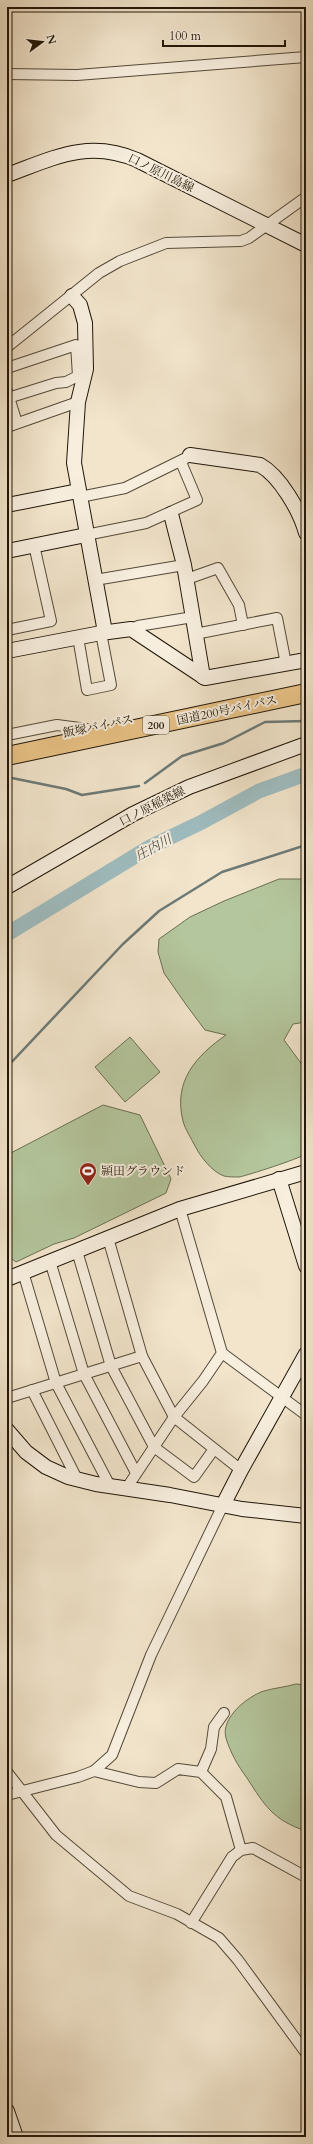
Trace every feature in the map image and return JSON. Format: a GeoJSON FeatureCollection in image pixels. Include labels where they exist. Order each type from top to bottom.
{"type":"FeatureCollection","features":[{"type":"Feature","properties":{"kind":"highway","name":"飯塚バイパス"},"geometry":{"type":"LineString","coordinates":[[7,745],[306,682]]}},
{"type":"Feature","properties":{"kind":"highway","name":"国道200号バイパス"},"geometry":{"type":"LineString","coordinates":[[7,756],[306,693]]}},
{"type":"Feature","properties":{"kind":"street"},"geometry":{"type":"LineString","coordinates":[[7,74],[76,75],[306,57]]}},
{"type":"Feature","properties":{"kind":"street","name":"口ノ原川島線"},"geometry":{"type":"LineString","coordinates":[[7,175],[78,151],[100,150],[115,152],[137,160],[306,245]]}},
{"type":"Feature","properties":{"kind":"street"},"geometry":{"type":"LineString","coordinates":[[7,347],[99,273],[141,251],[166,243],[241,240],[249,238],[306,197]]}},
{"type":"Feature","properties":{"kind":"street"},"geometry":{"type":"LineString","coordinates":[[17,424],[8,394],[66,382],[78,376],[83,313],[80,305],[72,296]]}},
{"type":"Feature","properties":{"kind":"street"},"geometry":{"type":"LineString","coordinates":[[7,368],[81,344]]}},
{"type":"Feature","properties":{"kind":"street"},"geometry":{"type":"LineString","coordinates":[[78,637],[87,690],[111,685],[95,580],[74,463],[78,402],[86,368],[81,344]]}},
{"type":"Feature","properties":{"kind":"street"},"geometry":{"type":"LineString","coordinates":[[7,427],[78,402]]}},
{"type":"Feature","properties":{"kind":"street"},"geometry":{"type":"LineString","coordinates":[[7,551],[146,524],[171,514],[197,500],[185,458]]}},
{"type":"Feature","properties":{"kind":"street"},"geometry":{"type":"LineString","coordinates":[[7,505],[125,488],[185,458],[260,465],[268,469],[278,480],[302,515],[306,533]]}},
{"type":"Feature","properties":{"kind":"street"},"geometry":{"type":"LineString","coordinates":[[171,514],[187,579],[203,677]]}},
{"type":"Feature","properties":{"kind":"street"},"geometry":{"type":"LineString","coordinates":[[7,630],[51,621],[34,545]]}},
{"type":"Feature","properties":{"kind":"street"},"geometry":{"type":"LineString","coordinates":[[95,580],[184,565]]}},
{"type":"Feature","properties":{"kind":"street"},"geometry":{"type":"LineString","coordinates":[[187,579],[218,568],[239,605],[243,625]]}},
{"type":"Feature","properties":{"kind":"street"},"geometry":{"type":"LineString","coordinates":[[7,651],[103,632],[131,629],[138,626],[193,617]]}},
{"type":"Feature","properties":{"kind":"street"},"geometry":{"type":"LineString","coordinates":[[195,634],[277,618],[286,664]]}},
{"type":"Feature","properties":{"kind":"street"},"geometry":{"type":"LineString","coordinates":[[131,629],[203,677],[211,678],[306,660]]}},
{"type":"Feature","properties":{"kind":"street"},"geometry":{"type":"LineString","coordinates":[[7,735],[57,725],[87,728]]}},
{"type":"Feature","properties":{"kind":"street","name":"口ノ原稲築線"},"geometry":{"type":"LineString","coordinates":[[7,887],[133,814],[189,787],[306,744]]}},
{"type":"Feature","properties":{"kind":"street"},"geometry":{"type":"LineString","coordinates":[[7,1279],[180,1209],[306,1172]]}},
{"type":"Feature","properties":{"kind":"street"},"geometry":{"type":"LineString","coordinates":[[279,1179],[306,1266]]}},
{"type":"Feature","properties":{"kind":"street"},"geometry":{"type":"LineString","coordinates":[[180,1209],[222,1353],[306,1415]]}},
{"type":"Feature","properties":{"kind":"street"},"geometry":{"type":"LineString","coordinates":[[108,1238],[142,1356],[174,1417],[241,1470]]}},
{"type":"Feature","properties":{"kind":"street"},"geometry":{"type":"LineString","coordinates":[[77,1250],[111,1366],[154,1447],[194,1477],[214,1449]]}},
{"type":"Feature","properties":{"kind":"street"},"geometry":{"type":"LineString","coordinates":[[50,1261],[84,1374],[136,1473]]}},
{"type":"Feature","properties":{"kind":"street"},"geometry":{"type":"LineString","coordinates":[[23,1272],[56,1383],[110,1486]]}},
{"type":"Feature","properties":{"kind":"street"},"geometry":{"type":"LineString","coordinates":[[126,1489],[174,1417],[203,1381],[222,1353]]}},
{"type":"Feature","properties":{"kind":"street"},"geometry":{"type":"LineString","coordinates":[[7,1795],[21,1790],[78,1778],[94,1771],[108,1760],[117,1745],[151,1655],[223,1504],[306,1354]]}},
{"type":"Feature","properties":{"kind":"street"},"geometry":{"type":"LineString","coordinates":[[7,1398],[142,1356]]}},
{"type":"Feature","properties":{"kind":"street"},"geometry":{"type":"LineString","coordinates":[[32,1390],[77,1480]]}},
{"type":"Feature","properties":{"kind":"street"},"geometry":{"type":"LineString","coordinates":[[7,1430],[26,1452],[46,1467],[77,1480],[223,1504],[242,1509],[306,1516]]}},
{"type":"Feature","properties":{"kind":"street"},"geometry":{"type":"LineString","coordinates":[[201,1772],[211,1749],[214,1727],[224,1713]]}},
{"type":"Feature","properties":{"kind":"street"},"geometry":{"type":"LineString","coordinates":[[94,1771],[138,1782],[156,1783],[178,1769],[201,1772],[226,1797],[241,1850]]}},
{"type":"Feature","properties":{"kind":"street"},"geometry":{"type":"LineString","coordinates":[[7,1772],[56,1835],[129,1896],[177,1914],[219,1938],[234,1954],[306,2053]]}},
{"type":"Feature","properties":{"kind":"street"},"geometry":{"type":"LineString","coordinates":[[191,1923],[232,1857],[241,1850],[253,1848],[306,1877]]}},
{"type":"Feature","properties":{"kind":"street"},"geometry":{"type":"LineString","coordinates":[[7,2111],[16,2137]]}},
{"type":"Feature","properties":{"kind":"green space"},"geometry":{"type":"Polygon","coordinates":[[[279,879],[306,879],[306,1022],[293,1024],[284,1040],[306,1070],[306,1154],[244,1176],[226,1176],[215,1171],[207,1163],[195,1146],[183,1121],[181,1094],[184,1082],[197,1061],[215,1043],[226,1035],[205,1030],[187,1006],[164,973],[158,952],[159,939],[190,917],[224,901],[279,879]]]}},
{"type":"Feature","properties":{"kind":"green space"},"geometry":{"type":"Polygon","coordinates":[[[130,1037],[160,1072],[125,1102],[95,1067],[130,1037]]]}},
{"type":"Feature","properties":{"kind":"green space","name":"頴田グラウンド"},"geometry":{"type":"Polygon","coordinates":[[[103,1105],[140,1115],[171,1179],[166,1193],[74,1238],[54,1244],[16,1262],[7,1255],[7,1155],[103,1105]]]}},
{"type":"Feature","properties":{"kind":"green space"},"geometry":{"type":"Polygon","coordinates":[[[296,1684],[306,1685],[306,1831],[285,1822],[278,1817],[259,1797],[240,1769],[226,1738],[225,1730],[231,1716],[250,1698],[264,1691],[296,1684]]]}},
{"type":"Feature","properties":{"kind":"waterway"},"geometry":{"type":"LineString","coordinates":[[145,783],[182,756],[224,743],[265,722],[306,721]]}},
{"type":"Feature","properties":{"kind":"waterway","name":"庄内川"},"geometry":{"type":"LineString","coordinates":[[7,934],[150,847],[202,822],[259,791],[306,774]]}},
{"type":"Feature","properties":{"kind":"waterway"},"geometry":{"type":"LineString","coordinates":[[7,777],[66,789],[82,795],[139,786]]}},
{"type":"Feature","properties":{"kind":"waterway"},"geometry":{"type":"LineString","coordinates":[[7,1067],[123,944],[159,911],[222,872],[306,845]]}},
{"type":"Feature","properties":{"kind":"place","name":"頴田グラウンド"},"geometry":{"type":"Point","coordinates":[88,1186]}}]}
